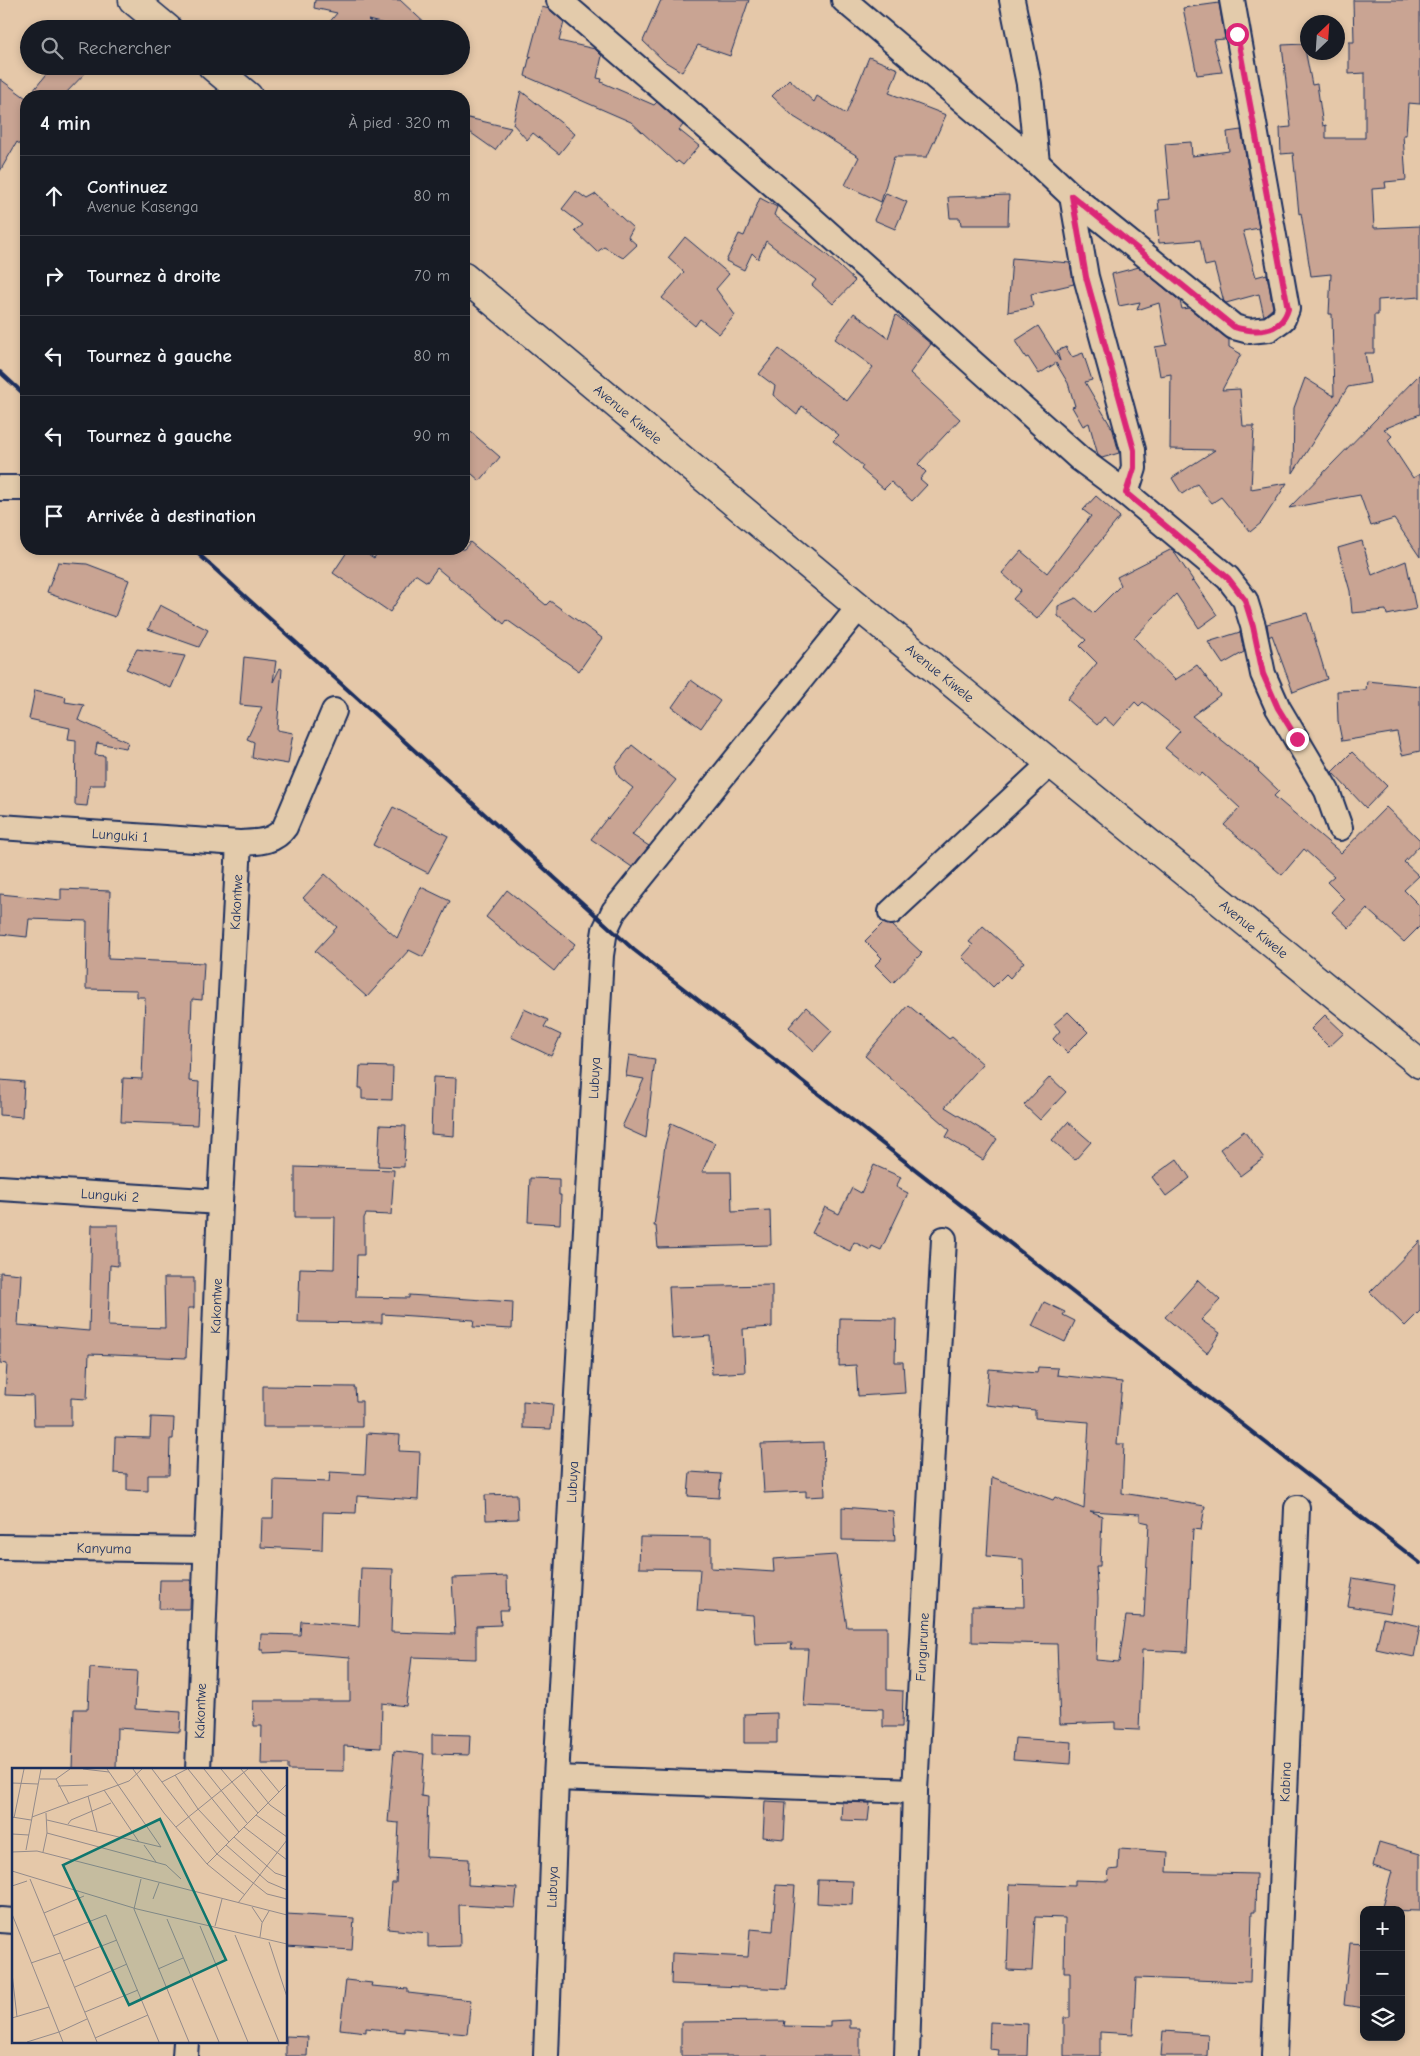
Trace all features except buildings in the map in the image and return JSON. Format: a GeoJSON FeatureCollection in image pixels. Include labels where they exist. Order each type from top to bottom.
{"type":"FeatureCollection","features":[{"type":"Feature","properties":{"kind":"street"},"geometry":{"type":"LineString","coordinates":[[133,0],[157,20]]}},
{"type":"Feature","properties":{"kind":"street"},"geometry":{"type":"LineString","coordinates":[[559,0],[799,208],[1080,458],[1126,493],[1228,578],[1245,600],[1253,626],[1263,674],[1278,708],[1327,791],[1340,828]]}},
{"type":"Feature","properties":{"kind":"street"},"geometry":{"type":"LineString","coordinates":[[844,0],[1037,163],[1072,196],[1234,327],[1249,331],[1269,329],[1283,319],[1288,309],[1232,0]]}},
{"type":"Feature","properties":{"kind":"street"},"geometry":{"type":"LineString","coordinates":[[1012,0],[1029,84],[1037,163]]}},
{"type":"Feature","properties":{"kind":"street"},"geometry":{"type":"LineString","coordinates":[[223,75],[241,90]]}},
{"type":"Feature","properties":{"kind":"street"},"geometry":{"type":"LineString","coordinates":[[1072,196],[1086,277],[1134,450],[1134,468],[1126,493]]}},
{"type":"Feature","properties":{"kind":"street","name":"Avenue Kiwele"},"geometry":{"type":"LineString","coordinates":[[470,282],[859,607],[1420,1064]]}},
{"type":"Feature","properties":{"kind":"street"},"geometry":{"type":"LineString","coordinates":[[0,488],[20,488]]}},
{"type":"Feature","properties":{"kind":"street","name":"Lubuya"},"geometry":{"type":"LineString","coordinates":[[546,2056],[556,1778],[601,955],[605,930],[614,911],[859,607]]}},
{"type":"Feature","properties":{"kind":"street","name":"Lunguki 1"},"geometry":{"type":"LineString","coordinates":[[0,827],[239,843],[265,841],[280,833],[288,820],[334,711]]}},
{"type":"Feature","properties":{"kind":"street"},"geometry":{"type":"LineString","coordinates":[[890,912],[1051,763]]}},
{"type":"Feature","properties":{"kind":"street","name":"Kakontwe"},"geometry":{"type":"LineString","coordinates":[[198,1768],[220,1202],[239,843]]}},
{"type":"Feature","properties":{"kind":"street","name":"Lunguki 2"},"geometry":{"type":"LineString","coordinates":[[0,1188],[220,1202]]}},
{"type":"Feature","properties":{"kind":"street","name":"Fungurume"},"geometry":{"type":"LineString","coordinates":[[907,2056],[915,1791],[944,1239]]}},
{"type":"Feature","properties":{"kind":"street","name":"Kabina"},"geometry":{"type":"LineString","coordinates":[[1274,2056],[1297,1508]]}},
{"type":"Feature","properties":{"kind":"street","name":"Kanyuma"},"geometry":{"type":"LineString","coordinates":[[0,1546],[207,1550]]}},
{"type":"Feature","properties":{"kind":"street"},"geometry":{"type":"LineString","coordinates":[[556,1778],[915,1791]]}},
{"type":"Feature","properties":{"kind":"railway"},"geometry":{"type":"LineString","coordinates":[[0,372],[20,390]]}},
{"type":"Feature","properties":{"kind":"railway"},"geometry":{"type":"LineString","coordinates":[[200,555],[634,950],[1420,1563]]}},
{"type":"Feature","properties":{"kind":"route"},"geometry":{"type":"LineString","coordinates":[[1237,34],[1288,309],[1278,325],[1269,329],[1249,331],[1234,327],[1072,196],[1086,277],[1134,450],[1134,468],[1126,493],[1228,578],[1245,600],[1253,626],[1263,674],[1278,708],[1297,739]]}}]}
